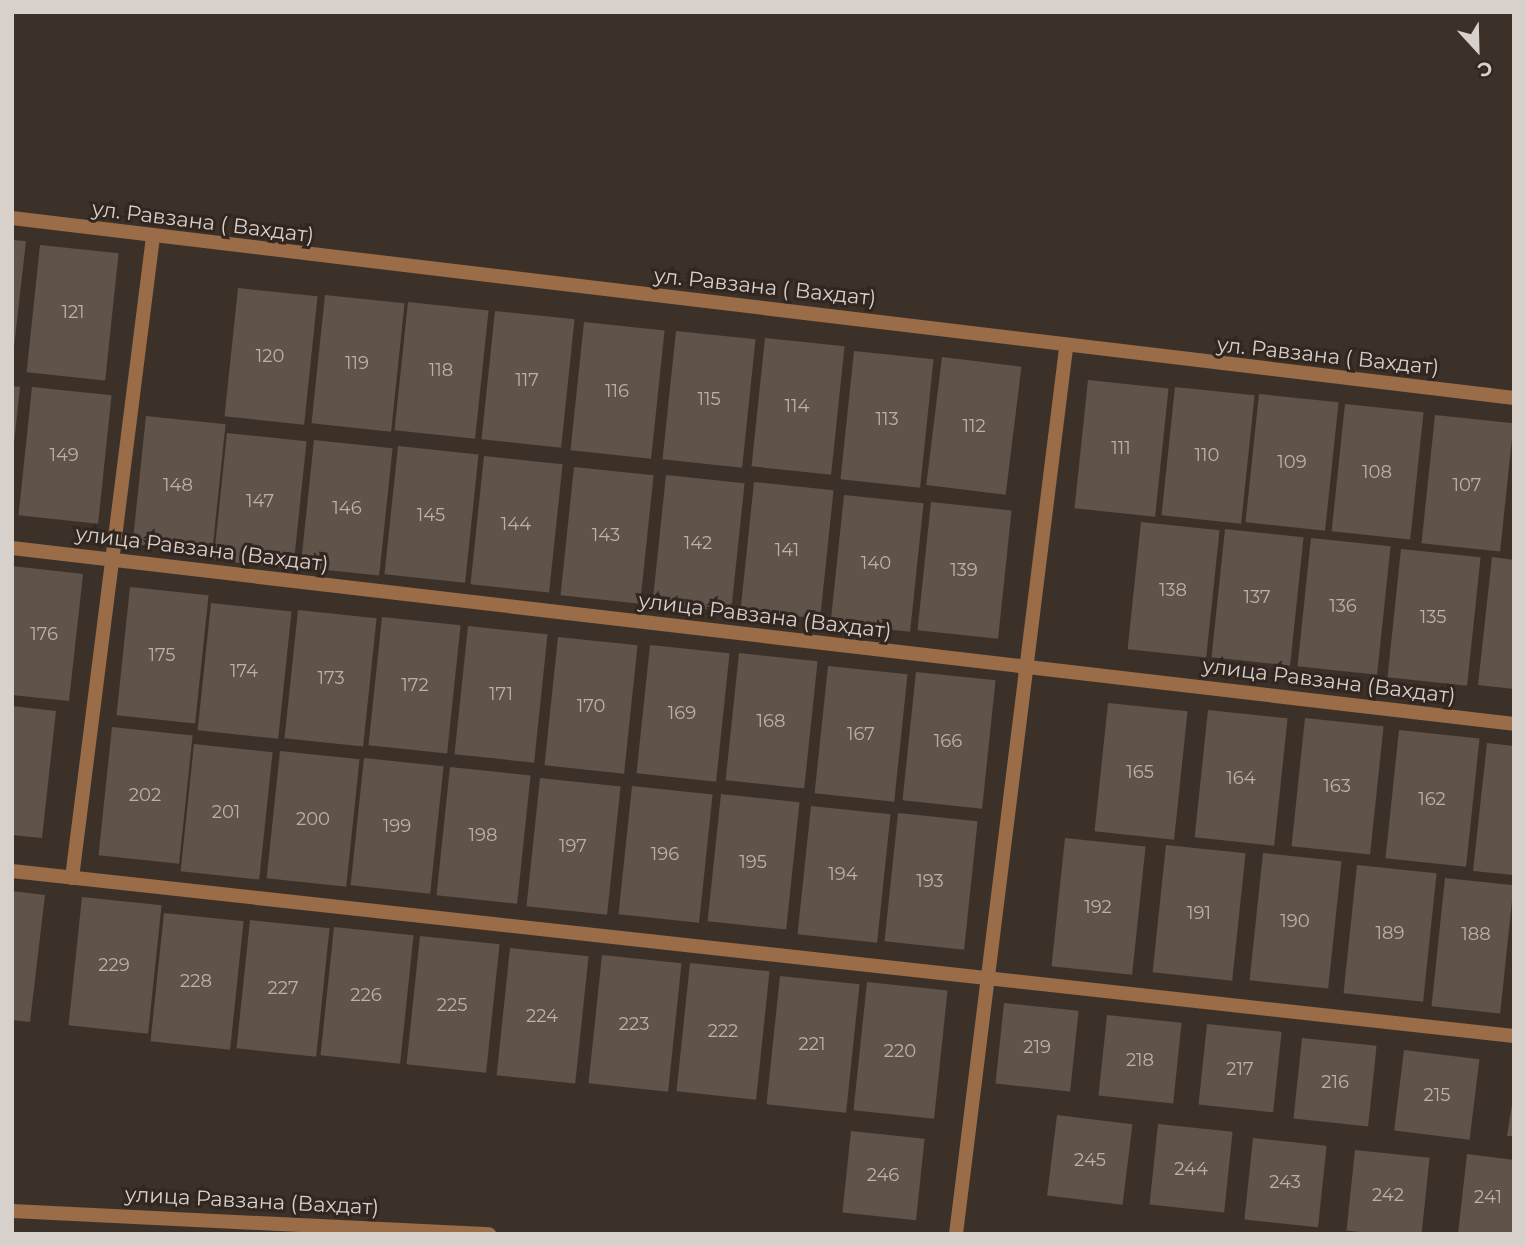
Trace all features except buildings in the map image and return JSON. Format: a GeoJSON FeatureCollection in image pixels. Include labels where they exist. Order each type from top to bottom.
{"type":"FeatureCollection","features":[{"type":"Feature","properties":{"kind":"street","name":"ул. Равзана ( Вахдат)"},"geometry":{"type":"LineString","coordinates":[[12,218],[1066,348],[1514,398]]}},
{"type":"Feature","properties":{"kind":"street"},"geometry":{"type":"LineString","coordinates":[[72,878],[109,559],[153,237]]}},
{"type":"Feature","properties":{"kind":"street"},"geometry":{"type":"LineString","coordinates":[[956,1234],[982,980],[1027,668],[1066,348]]}},
{"type":"Feature","properties":{"kind":"street","name":"улица Равзана (Вахдат)"},"geometry":{"type":"LineString","coordinates":[[12,548],[1514,724]]}},
{"type":"Feature","properties":{"kind":"street"},"geometry":{"type":"LineString","coordinates":[[12,871],[1514,1037]]}},
{"type":"Feature","properties":{"kind":"street","name":"улица Равзана (Вахдат)"},"geometry":{"type":"LineString","coordinates":[[12,1211],[489,1234]]}}]}
